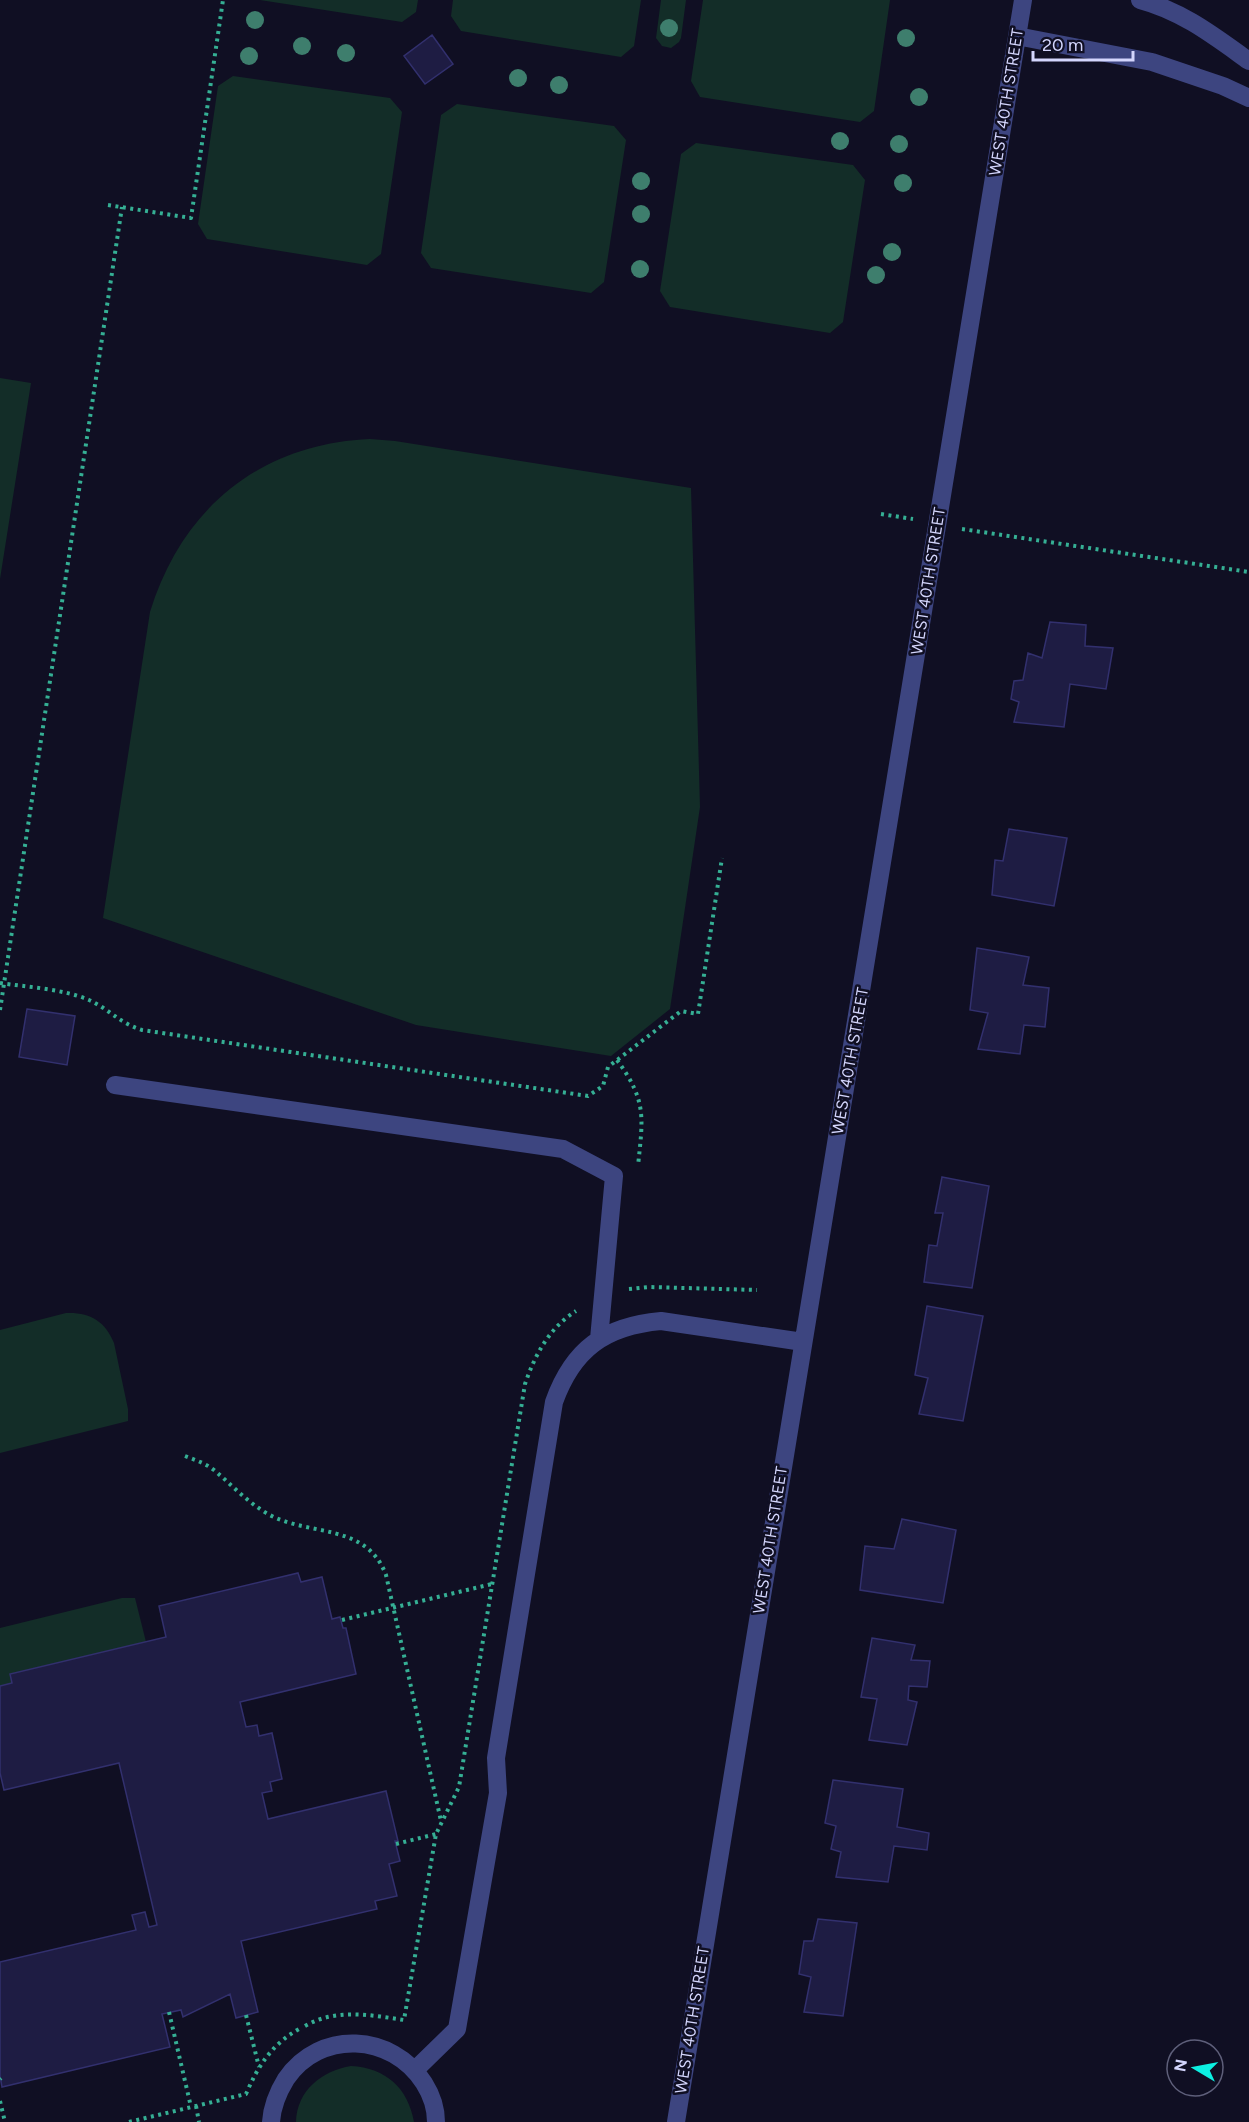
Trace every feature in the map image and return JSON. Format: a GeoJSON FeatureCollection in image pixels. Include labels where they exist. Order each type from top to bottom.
{"type":"FeatureCollection","features":[{"type":"Feature","properties":{"kind":"street","name":"WEST 40TH STREET"},"geometry":{"type":"LineString","coordinates":[[676,2122],[902,752],[1023,0]]}},
{"type":"Feature","properties":{"kind":"street"},"geometry":{"type":"LineString","coordinates":[[1140,0],[1163,6],[1191,21],[1249,61]]}},
{"type":"Feature","properties":{"kind":"street"},"geometry":{"type":"LineString","coordinates":[[1017,36],[1152,62],[1223,86],[1249,98]]}},
{"type":"Feature","properties":{"kind":"street"},"geometry":{"type":"LineString","coordinates":[[114,1085],[563,1149],[614,1176],[598,1339]]}},
{"type":"Feature","properties":{"kind":"street"},"geometry":{"type":"LineString","coordinates":[[415,2070],[457,2029],[498,1793],[496,1758],[554,1402],[561,1383],[571,1366],[598,1339],[618,1329],[638,1323],[661,1322],[803,1342]]}},
{"type":"Feature","properties":{"kind":"street"},"geometry":{"type":"LineString","coordinates":[[272,2122],[278,2092],[293,2069],[315,2052],[340,2044],[368,2044],[393,2052],[415,2070],[430,2093],[436,2122]]}},
{"type":"Feature","properties":{"kind":"path"},"geometry":{"type":"LineString","coordinates":[[108,205],[191,218],[223,0]]}},
{"type":"Feature","properties":{"kind":"path"},"geometry":{"type":"LineString","coordinates":[[0,1010],[2,983],[122,207]]}},
{"type":"Feature","properties":{"kind":"path"},"geometry":{"type":"LineString","coordinates":[[881,514],[912,519]]}},
{"type":"Feature","properties":{"kind":"path"},"geometry":{"type":"LineString","coordinates":[[962,529],[1249,572]]}},
{"type":"Feature","properties":{"kind":"path"},"geometry":{"type":"LineString","coordinates":[[2,983],[78,996],[100,1005],[122,1023],[142,1030],[588,1096],[603,1086],[608,1067],[681,1011],[698,1014],[722,858]]}},
{"type":"Feature","properties":{"kind":"path"},"geometry":{"type":"LineString","coordinates":[[129,2122],[246,2094],[259,2067],[269,2053],[289,2035],[311,2022],[335,2015],[358,2013],[404,2020],[436,1834],[459,1788],[522,1398],[529,1371],[542,1346],[559,1324],[582,1306],[603,1296],[632,1288],[648,1287],[758,1290]]}},
{"type":"Feature","properties":{"kind":"path"},"geometry":{"type":"LineString","coordinates":[[185,1456],[213,1469],[238,1492],[269,1515],[306,1528],[349,1537],[363,1544],[375,1555],[383,1568],[441,1822]]}},
{"type":"Feature","properties":{"kind":"path"},"geometry":{"type":"LineString","coordinates":[[342,1620],[492,1584]]}},
{"type":"Feature","properties":{"kind":"path"},"geometry":{"type":"LineString","coordinates":[[396,1844],[436,1834]]}},
{"type":"Feature","properties":{"kind":"path"},"geometry":{"type":"LineString","coordinates":[[169,2013],[193,2106],[200,2122]]}},
{"type":"Feature","properties":{"kind":"path"},"geometry":{"type":"LineString","coordinates":[[246,2015],[259,2067]]}},
{"type":"Feature","properties":{"kind":"path"},"geometry":{"type":"LineString","coordinates":[[0,2100],[5,2122]]}},
{"type":"Feature","properties":{"kind":"green space"},"geometry":{"type":"Polygon","coordinates":[[[260,0],[418,0],[416,12],[402,22],[260,0]]]}},
{"type":"Feature","properties":{"kind":"green space"},"geometry":{"type":"Polygon","coordinates":[[[453,0],[641,0],[634,46],[621,57],[461,31],[451,16],[453,0]]]}},
{"type":"Feature","properties":{"kind":"green space"},"geometry":{"type":"Polygon","coordinates":[[[661,0],[686,0],[681,38],[671,48],[662,46],[656,38],[661,0]]]}},
{"type":"Feature","properties":{"kind":"green space"},"geometry":{"type":"Polygon","coordinates":[[[703,0],[890,0],[874,111],[860,122],[700,97],[691,81],[703,0]]]}},
{"type":"Feature","properties":{"kind":"green space"},"geometry":{"type":"Polygon","coordinates":[[[233,76],[390,98],[402,112],[381,254],[367,265],[207,239],[198,224],[218,86],[233,76]]]}},
{"type":"Feature","properties":{"kind":"green space"},"geometry":{"type":"Polygon","coordinates":[[[457,104],[614,126],[626,140],[604,282],[591,293],[431,268],[421,253],[441,115],[457,104]]]}},
{"type":"Feature","properties":{"kind":"green space"},"geometry":{"type":"Polygon","coordinates":[[[696,143],[853,165],[865,180],[843,322],[830,333],[670,307],[660,291],[681,154],[696,143]]]}},
{"type":"Feature","properties":{"kind":"green space"},"geometry":{"type":"Polygon","coordinates":[[[0,378],[31,383],[0,579],[0,378]]]}},
{"type":"Feature","properties":{"kind":"green space"},"geometry":{"type":"Polygon","coordinates":[[[370,439],[691,488],[700,807],[670,1009],[611,1056],[416,1025],[103,918],[150,612],[164,575],[182,542],[205,513],[231,488],[260,469],[294,454],[330,444],[370,439]]]}},
{"type":"Feature","properties":{"kind":"green space"},"geometry":{"type":"Polygon","coordinates":[[[66,1313],[82,1314],[96,1319],[110,1335],[114,1343],[128,1409],[128,1421],[0,1453],[0,1330],[66,1313]]]}},
{"type":"Feature","properties":{"kind":"green space"},"geometry":{"type":"Polygon","coordinates":[[[122,1598],[135,1598],[146,1642],[10,1674],[12,1683],[0,1686],[0,1628],[122,1598]]]}},
{"type":"Feature","properties":{"kind":"green space"},"geometry":{"type":"Polygon","coordinates":[[[351,2066],[375,2071],[393,2082],[407,2099],[414,2122],[296,2122],[301,2100],[313,2084],[330,2072],[351,2066]]]}},
{"type":"Feature","properties":{"kind":"building"},"geometry":{"type":"Polygon","coordinates":[[[432,35],[453,64],[425,84],[404,56],[432,35]]]}},
{"type":"Feature","properties":{"kind":"building"},"geometry":{"type":"Polygon","coordinates":[[[1050,622],[1086,625],[1085,646],[1113,648],[1106,689],[1070,684],[1064,727],[1014,722],[1019,702],[1011,699],[1014,681],[1023,680],[1028,653],[1042,658],[1050,622]]]}},
{"type":"Feature","properties":{"kind":"building"},"geometry":{"type":"Polygon","coordinates":[[[1009,829],[1067,838],[1054,906],[992,895],[995,860],[1003,861],[1009,829]]]}},
{"type":"Feature","properties":{"kind":"building"},"geometry":{"type":"Polygon","coordinates":[[[977,948],[1029,957],[1023,985],[1049,988],[1045,1027],[1024,1025],[1020,1054],[978,1049],[988,1013],[970,1010],[977,948]]]}},
{"type":"Feature","properties":{"kind":"building"},"geometry":{"type":"Polygon","coordinates":[[[27,1009],[75,1016],[67,1065],[19,1057],[27,1009]]]}},
{"type":"Feature","properties":{"kind":"building"},"geometry":{"type":"Polygon","coordinates":[[[942,1177],[989,1186],[972,1288],[924,1282],[929,1245],[937,1246],[943,1213],[935,1213],[942,1177]]]}},
{"type":"Feature","properties":{"kind":"building"},"geometry":{"type":"Polygon","coordinates":[[[927,1306],[983,1316],[963,1421],[919,1414],[928,1378],[915,1375],[927,1306]]]}},
{"type":"Feature","properties":{"kind":"building"},"geometry":{"type":"Polygon","coordinates":[[[902,1519],[956,1530],[943,1603],[860,1590],[865,1546],[894,1549],[902,1519]]]}},
{"type":"Feature","properties":{"kind":"building"},"geometry":{"type":"Polygon","coordinates":[[[298,1573],[301,1582],[322,1577],[332,1619],[340,1617],[343,1628],[346,1628],[356,1674],[240,1702],[246,1727],[257,1725],[259,1736],[272,1733],[282,1779],[270,1782],[272,1791],[262,1793],[268,1819],[386,1791],[398,1841],[395,1841],[400,1861],[389,1864],[397,1896],[375,1901],[377,1909],[241,1941],[258,2012],[236,2018],[230,1994],[183,2017],[181,2010],[162,2014],[170,2047],[2,2087],[0,2076],[0,1962],[136,1930],[132,1915],[145,1912],[149,1927],[157,1925],[119,1763],[4,1790],[0,1773],[0,1686],[12,1683],[10,1674],[166,1637],[159,1606],[298,1573]]]}},
{"type":"Feature","properties":{"kind":"building"},"geometry":{"type":"Polygon","coordinates":[[[872,1638],[915,1645],[911,1660],[930,1661],[927,1687],[909,1686],[908,1700],[917,1702],[907,1745],[869,1740],[877,1699],[861,1697],[872,1638]]]}},
{"type":"Feature","properties":{"kind":"building"},"geometry":{"type":"Polygon","coordinates":[[[833,1780],[903,1789],[897,1827],[929,1833],[927,1850],[894,1846],[888,1882],[836,1877],[841,1852],[831,1849],[836,1826],[825,1823],[833,1780]]]}},
{"type":"Feature","properties":{"kind":"building"},"geometry":{"type":"Polygon","coordinates":[[[818,1919],[857,1923],[843,2016],[804,2012],[811,1977],[799,1974],[804,1941],[813,1941],[818,1919]]]}}]}
